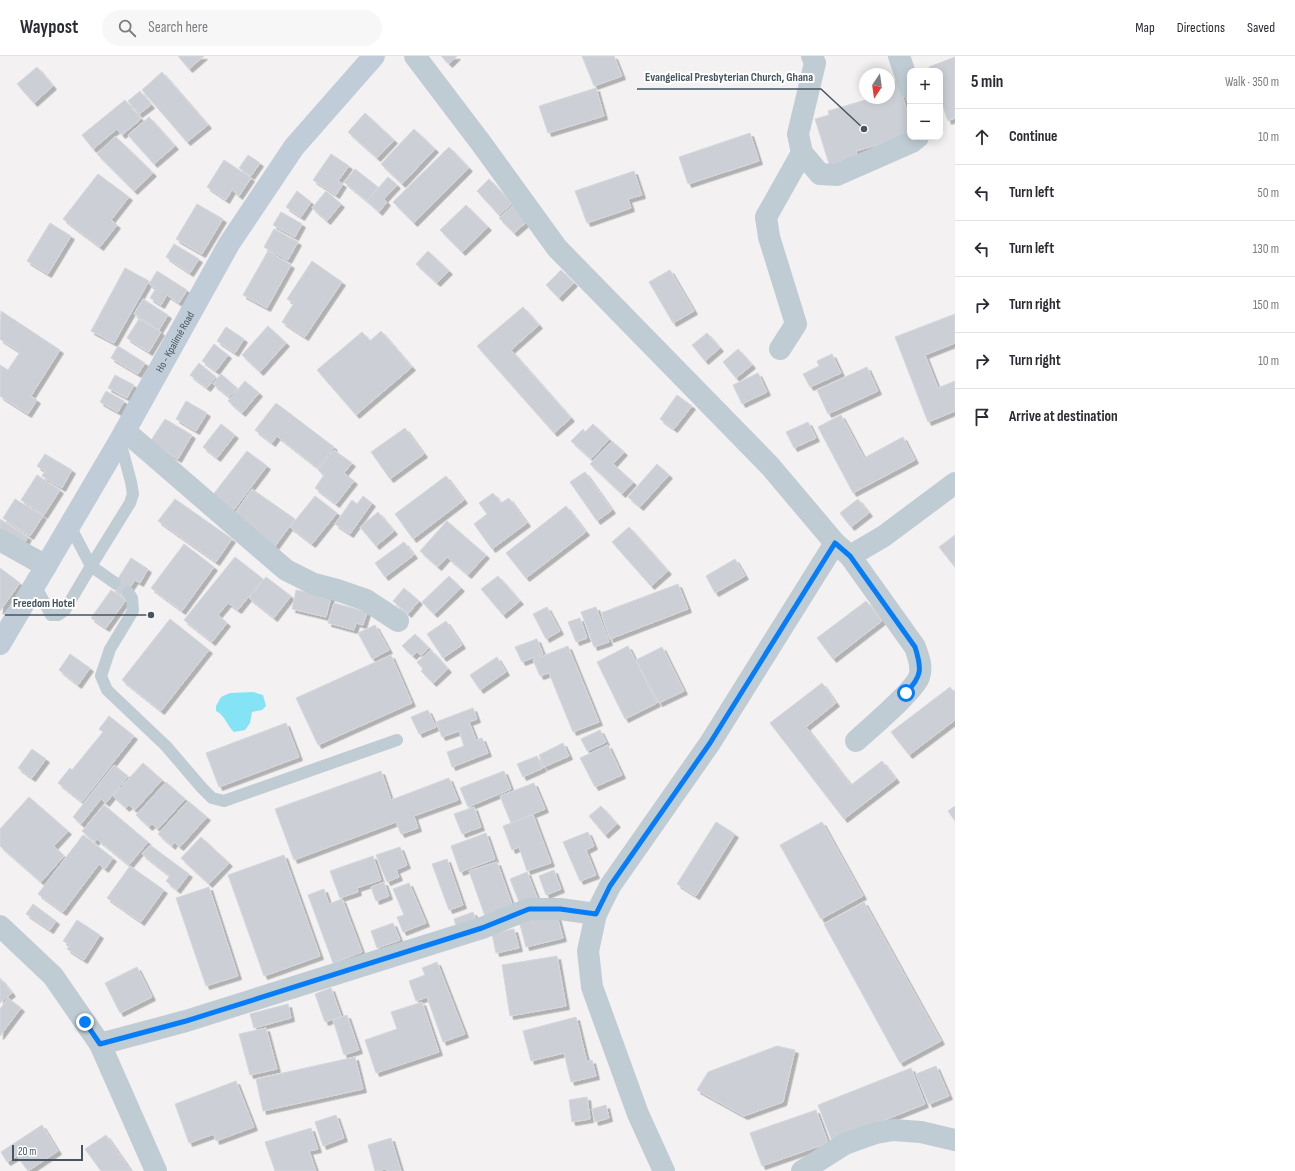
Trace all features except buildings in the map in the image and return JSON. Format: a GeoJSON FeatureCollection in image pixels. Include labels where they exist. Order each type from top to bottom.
{"type":"FeatureCollection","features":[{"type":"Feature","properties":{"kind":"main road","name":"Ho - Kpalimé Road"},"geometry":{"type":"LineString","coordinates":[[0,644],[70,526],[229,244],[294,147],[372,57]]}},
{"type":"Feature","properties":{"kind":"street"},"geometry":{"type":"LineString","coordinates":[[415,56],[481,143],[557,248],[770,466],[843,550],[915,647],[921,664],[919,677],[914,685],[856,742]]}},
{"type":"Feature","properties":{"kind":"street"},"geometry":{"type":"LineString","coordinates":[[812,56],[815,63],[798,134],[802,153],[820,174],[837,175],[914,140]]}},
{"type":"Feature","properties":{"kind":"street"},"geometry":{"type":"LineString","coordinates":[[899,56],[907,79]]}},
{"type":"Feature","properties":{"kind":"street"},"geometry":{"type":"LineString","coordinates":[[780,349],[796,324],[770,244],[766,217],[802,153]]}},
{"type":"Feature","properties":{"kind":"street"},"geometry":{"type":"LineString","coordinates":[[122,435],[286,570],[314,584],[366,600],[398,621]]}},
{"type":"Feature","properties":{"kind":"street"},"geometry":{"type":"LineString","coordinates":[[664,1171],[638,1114],[592,987],[588,951],[596,914],[610,886],[843,550],[884,536],[955,483]]}},
{"type":"Feature","properties":{"kind":"street"},"geometry":{"type":"LineString","coordinates":[[0,540],[46,566]]}},
{"type":"Feature","properties":{"kind":"street"},"geometry":{"type":"LineString","coordinates":[[100,1044],[186,1021],[482,928],[529,909],[560,909],[596,914]]}},
{"type":"Feature","properties":{"kind":"street"},"geometry":{"type":"LineString","coordinates":[[0,926],[53,976],[100,1044],[156,1171]]}},
{"type":"Feature","properties":{"kind":"street"},"geometry":{"type":"LineString","coordinates":[[802,1171],[845,1144],[876,1133],[893,1130],[921,1132],[955,1140]]}},
{"type":"Feature","properties":{"kind":"lane"},"geometry":{"type":"LineString","coordinates":[[35,585],[51,615],[58,615],[65,610],[130,503],[133,494],[122,435]]}},
{"type":"Feature","properties":{"kind":"lane"},"geometry":{"type":"LineString","coordinates":[[70,526],[91,566],[115,583]]}},
{"type":"Feature","properties":{"kind":"lane"},"geometry":{"type":"LineString","coordinates":[[128,592],[132,598],[134,611],[110,649],[101,676],[107,690],[166,746],[212,798],[224,801],[397,740]]}},
{"type":"Feature","properties":{"kind":"water"},"geometry":{"type":"Polygon","coordinates":[[[253,692],[263,695],[266,706],[262,710],[252,712],[250,723],[245,730],[234,732],[222,715],[216,711],[216,706],[221,697],[230,693],[253,692]]]}},
{"type":"Feature","properties":{"kind":"place","name":"Evangelical Presbyterian Church, Ghana"},"geometry":{"type":"Point","coordinates":[864,129]}},
{"type":"Feature","properties":{"kind":"place","name":"Freedom Hotel"},"geometry":{"type":"Point","coordinates":[151,615]}},
{"type":"Feature","properties":{"kind":"route"},"geometry":{"type":"LineString","coordinates":[[85,1022],[100,1044],[186,1021],[482,928],[529,909],[560,909],[596,914],[610,886],[710,743],[835,543],[850,556],[886,604],[915,647],[921,664],[919,677],[906,693]]}}]}
